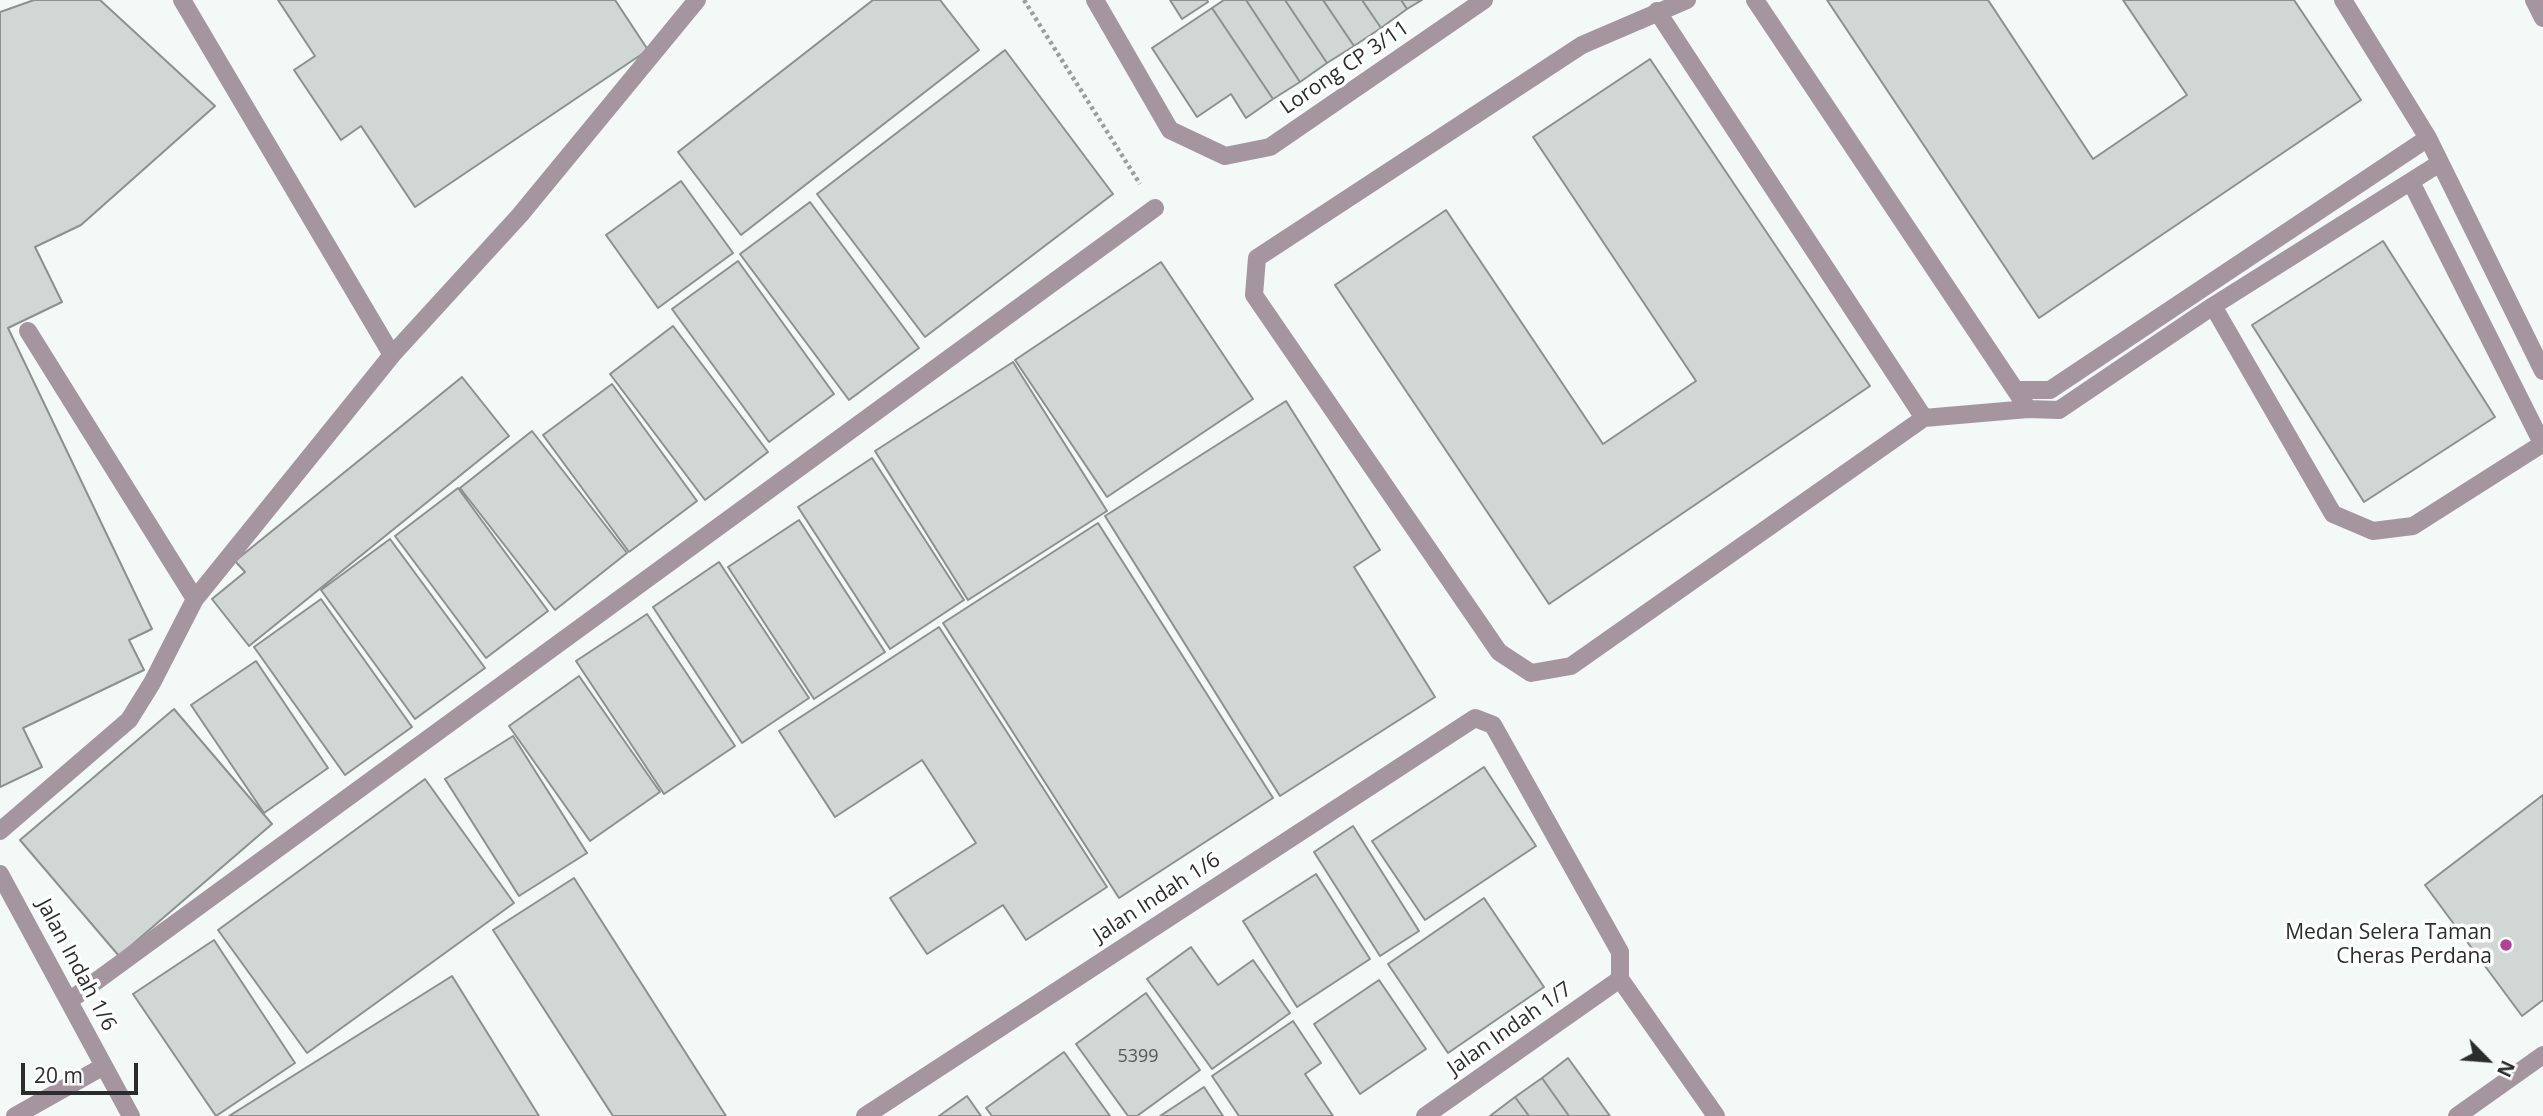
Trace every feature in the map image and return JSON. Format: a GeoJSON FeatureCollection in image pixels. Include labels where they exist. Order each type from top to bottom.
{"type":"FeatureCollection","features":[{"type":"Feature","properties":{"kind":"street"},"geometry":{"type":"LineString","coordinates":[[182,0],[392,355]]}},
{"type":"Feature","properties":{"kind":"street"},"geometry":{"type":"LineString","coordinates":[[0,831],[129,720],[152,683],[195,599],[392,355],[520,215],[697,0]]}},
{"type":"Feature","properties":{"kind":"street","name":"Lorong CP 3/11"},"geometry":{"type":"LineString","coordinates":[[1095,0],[1170,130],[1225,156],[1270,147],[1484,0]]}},
{"type":"Feature","properties":{"kind":"street"},"geometry":{"type":"LineString","coordinates":[[1688,0],[1657,11],[1582,46],[1257,258],[1254,295],[1499,652],[1531,673],[1571,666],[1924,418],[2028,409],[2059,410],[2213,306],[2440,163]]}},
{"type":"Feature","properties":{"kind":"street"},"geometry":{"type":"LineString","coordinates":[[1755,0],[2028,409]]}},
{"type":"Feature","properties":{"kind":"street"},"geometry":{"type":"LineString","coordinates":[[2343,0],[2428,138],[2543,371]]}},
{"type":"Feature","properties":{"kind":"street"},"geometry":{"type":"LineString","coordinates":[[2534,0],[2543,18]]}},
{"type":"Feature","properties":{"kind":"street"},"geometry":{"type":"LineString","coordinates":[[1657,11],[1924,418]]}},
{"type":"Feature","properties":{"kind":"street"},"geometry":{"type":"LineString","coordinates":[[2015,390],[2050,390],[2428,138]]}},
{"type":"Feature","properties":{"kind":"street"},"geometry":{"type":"LineString","coordinates":[[2213,306],[2333,514],[2374,531],[2413,526],[2543,445],[2411,183]]}},
{"type":"Feature","properties":{"kind":"street"},"geometry":{"type":"LineString","coordinates":[[69,1002],[1155,208]]}},
{"type":"Feature","properties":{"kind":"street"},"geometry":{"type":"LineString","coordinates":[[28,331],[195,599]]}},
{"type":"Feature","properties":{"kind":"street","name":"Jalan Indah 1/6"},"geometry":{"type":"LineString","coordinates":[[865,1116],[1475,718],[1493,725],[1620,952],[1620,979]]}},
{"type":"Feature","properties":{"kind":"street","name":"Jalan Indah 1/6"},"geometry":{"type":"LineString","coordinates":[[0,874],[131,1116]]}},
{"type":"Feature","properties":{"kind":"street"},"geometry":{"type":"LineString","coordinates":[[1620,979],[1716,1116]]}},
{"type":"Feature","properties":{"kind":"street","name":"Jalan Indah 1/7"},"geometry":{"type":"LineString","coordinates":[[1425,1116],[1620,979]]}},
{"type":"Feature","properties":{"kind":"street"},"geometry":{"type":"LineString","coordinates":[[2457,1116],[2543,1055]]}},
{"type":"Feature","properties":{"kind":"street"},"geometry":{"type":"LineString","coordinates":[[15,1116],[104,1066]]}},
{"type":"Feature","properties":{"kind":"path"},"geometry":{"type":"LineString","coordinates":[[1024,0],[1155,208]]}},
{"type":"Feature","properties":{"kind":"building"},"geometry":{"type":"Polygon","coordinates":[[[34,0],[100,0],[215,106],[81,225],[35,247],[62,302],[8,328],[152,629],[129,640],[144,670],[23,728],[42,767],[0,787],[0,12],[34,0]]]}},
{"type":"Feature","properties":{"kind":"building"},"geometry":{"type":"Polygon","coordinates":[[[278,0],[615,0],[648,50],[415,207],[361,126],[341,140],[294,70],[315,56],[278,0]]]}},
{"type":"Feature","properties":{"kind":"building"},"geometry":{"type":"Polygon","coordinates":[[[873,0],[940,0],[979,50],[741,235],[678,152],[873,0]]]}},
{"type":"Feature","properties":{"kind":"building"},"geometry":{"type":"Polygon","coordinates":[[[1170,0],[1207,0],[1208,2],[1182,19],[1170,0]]]}},
{"type":"Feature","properties":{"kind":"building"},"geometry":{"type":"Polygon","coordinates":[[[1224,0],[1246,0],[1300,82],[1273,99],[1212,8],[1224,0]]]}},
{"type":"Feature","properties":{"kind":"building"},"geometry":{"type":"Polygon","coordinates":[[[1246,0],[1285,0],[1327,63],[1300,82],[1246,0]]]}},
{"type":"Feature","properties":{"kind":"building"},"geometry":{"type":"Polygon","coordinates":[[[1285,0],[1323,0],[1354,46],[1327,63],[1285,0]]]}},
{"type":"Feature","properties":{"kind":"building"},"geometry":{"type":"Polygon","coordinates":[[[1323,0],[1362,0],[1381,28],[1354,46],[1323,0]]]}},
{"type":"Feature","properties":{"kind":"building"},"geometry":{"type":"Polygon","coordinates":[[[1362,0],[1401,0],[1407,9],[1381,28],[1362,0]]]}},
{"type":"Feature","properties":{"kind":"building"},"geometry":{"type":"Polygon","coordinates":[[[1401,0],[1422,0],[1407,9],[1401,0]]]}},
{"type":"Feature","properties":{"kind":"building"},"geometry":{"type":"Polygon","coordinates":[[[1827,0],[1988,0],[2093,159],[2187,95],[2123,0],[2294,0],[2361,100],[2039,318],[1827,0]]]}},
{"type":"Feature","properties":{"kind":"building"},"geometry":{"type":"Polygon","coordinates":[[[1212,8],[1273,99],[1246,118],[1231,94],[1197,117],[1152,48],[1212,8]]]}},
{"type":"Feature","properties":{"kind":"building"},"geometry":{"type":"Polygon","coordinates":[[[1005,50],[1113,194],[925,337],[817,194],[1005,50]]]}},
{"type":"Feature","properties":{"kind":"building"},"geometry":{"type":"Polygon","coordinates":[[[1650,59],[1870,386],[1549,604],[1335,285],[1446,210],[1603,444],[1696,381],[1533,137],[1650,59]]]}},
{"type":"Feature","properties":{"kind":"building"},"geometry":{"type":"Polygon","coordinates":[[[681,181],[733,253],[658,308],[606,235],[681,181]]]}},
{"type":"Feature","properties":{"kind":"building"},"geometry":{"type":"Polygon","coordinates":[[[810,202],[919,348],[849,400],[740,254],[810,202]]]}},
{"type":"Feature","properties":{"kind":"building"},"geometry":{"type":"Polygon","coordinates":[[[2383,241],[2495,417],[2364,502],[2252,325],[2383,241]]]}},
{"type":"Feature","properties":{"kind":"building"},"geometry":{"type":"Polygon","coordinates":[[[738,261],[834,394],[769,442],[672,309],[738,261]]]}},
{"type":"Feature","properties":{"kind":"building"},"geometry":{"type":"Polygon","coordinates":[[[1161,262],[1253,399],[1107,497],[1015,360],[1161,262]]]}},
{"type":"Feature","properties":{"kind":"building"},"geometry":{"type":"Polygon","coordinates":[[[673,326],[768,452],[705,500],[610,374],[673,326]]]}},
{"type":"Feature","properties":{"kind":"building"},"geometry":{"type":"Polygon","coordinates":[[[1013,362],[1107,511],[968,600],[875,451],[1013,362]]]}},
{"type":"Feature","properties":{"kind":"building"},"geometry":{"type":"Polygon","coordinates":[[[462,377],[509,436],[249,646],[212,599],[245,572],[235,561],[462,377]]]}},
{"type":"Feature","properties":{"kind":"building"},"geometry":{"type":"Polygon","coordinates":[[[612,384],[697,501],[629,552],[543,435],[612,384]]]}},
{"type":"Feature","properties":{"kind":"building"},"geometry":{"type":"Polygon","coordinates":[[[1286,401],[1380,550],[1354,567],[1435,697],[1280,796],[1105,516],[1286,401]]]}},
{"type":"Feature","properties":{"kind":"building"},"geometry":{"type":"Polygon","coordinates":[[[532,431],[627,553],[555,610],[460,488],[532,431]]]}},
{"type":"Feature","properties":{"kind":"building"},"geometry":{"type":"Polygon","coordinates":[[[872,458],[964,600],[890,649],[798,507],[872,458]]]}},
{"type":"Feature","properties":{"kind":"building"},"geometry":{"type":"Polygon","coordinates":[[[458,488],[548,611],[486,658],[395,536],[458,488]]]}},
{"type":"Feature","properties":{"kind":"building"},"geometry":{"type":"Polygon","coordinates":[[[799,520],[885,652],[814,699],[728,567],[799,520]]]}},
{"type":"Feature","properties":{"kind":"building"},"geometry":{"type":"Polygon","coordinates":[[[1098,523],[1273,798],[1119,898],[943,623],[1098,523]]]}},
{"type":"Feature","properties":{"kind":"building"},"geometry":{"type":"Polygon","coordinates":[[[390,539],[485,668],[415,719],[321,590],[390,539]]]}},
{"type":"Feature","properties":{"kind":"building"},"geometry":{"type":"Polygon","coordinates":[[[719,562],[809,698],[742,743],[653,607],[719,562]]]}},
{"type":"Feature","properties":{"kind":"building"},"geometry":{"type":"Polygon","coordinates":[[[321,599],[412,727],[345,775],[254,647],[321,599]]]}},
{"type":"Feature","properties":{"kind":"building"},"geometry":{"type":"Polygon","coordinates":[[[647,614],[735,746],[664,794],[576,661],[647,614]]]}},
{"type":"Feature","properties":{"kind":"building"},"geometry":{"type":"Polygon","coordinates":[[[939,627],[1107,887],[1026,940],[1003,905],[927,954],[890,898],[976,843],[922,760],[835,817],[779,731],[939,627]]]}},
{"type":"Feature","properties":{"kind":"building"},"geometry":{"type":"Polygon","coordinates":[[[256,661],[328,768],[264,813],[191,705],[256,661]]]}},
{"type":"Feature","properties":{"kind":"building"},"geometry":{"type":"Polygon","coordinates":[[[579,676],[660,792],[590,841],[509,726],[579,676]]]}},
{"type":"Feature","properties":{"kind":"building"},"geometry":{"type":"Polygon","coordinates":[[[174,709],[272,824],[119,956],[20,840],[174,709]]]}},
{"type":"Feature","properties":{"kind":"building"},"geometry":{"type":"Polygon","coordinates":[[[513,736],[587,853],[519,896],[445,779],[513,736]]]}},
{"type":"Feature","properties":{"kind":"building"},"geometry":{"type":"Polygon","coordinates":[[[1484,767],[1536,846],[1425,920],[1372,841],[1484,767]]]}},
{"type":"Feature","properties":{"kind":"building"},"geometry":{"type":"Polygon","coordinates":[[[425,779],[514,903],[307,1053],[218,930],[425,779]]]}},
{"type":"Feature","properties":{"kind":"building","name":"Medan Selera Taman Cheras Perdana"},"geometry":{"type":"Polygon","coordinates":[[[2543,795],[2543,1000],[2522,1016],[2425,885],[2543,795]]]}},
{"type":"Feature","properties":{"kind":"building"},"geometry":{"type":"Polygon","coordinates":[[[1353,826],[1419,931],[1380,956],[1314,852],[1353,826]]]}},
{"type":"Feature","properties":{"kind":"building"},"geometry":{"type":"Polygon","coordinates":[[[1316,874],[1370,959],[1297,1007],[1243,921],[1316,874]]]}},
{"type":"Feature","properties":{"kind":"building"},"geometry":{"type":"Polygon","coordinates":[[[574,878],[726,1116],[613,1116],[493,930],[574,878]]]}},
{"type":"Feature","properties":{"kind":"building"},"geometry":{"type":"Polygon","coordinates":[[[1484,898],[1544,987],[1448,1053],[1388,964],[1484,898]]]}},
{"type":"Feature","properties":{"kind":"building"},"geometry":{"type":"Polygon","coordinates":[[[214,940],[295,1063],[216,1116],[133,994],[214,940]]]}},
{"type":"Feature","properties":{"kind":"building"},"geometry":{"type":"Polygon","coordinates":[[[1191,947],[1218,985],[1253,960],[1290,1013],[1212,1069],[1147,979],[1191,947]]]}},
{"type":"Feature","properties":{"kind":"building"},"geometry":{"type":"Polygon","coordinates":[[[452,976],[539,1116],[229,1116],[452,976]]]}},
{"type":"Feature","properties":{"kind":"building"},"geometry":{"type":"Polygon","coordinates":[[[1379,980],[1426,1049],[1360,1094],[1314,1024],[1379,980]]]}},
{"type":"Feature","properties":{"kind":"building"},"geometry":{"type":"Polygon","coordinates":[[[1146,993],[1200,1070],[1137,1116],[1128,1116],[1076,1044],[1146,993]]]}},
{"type":"Feature","properties":{"kind":"building"},"geometry":{"type":"Polygon","coordinates":[[[1293,1021],[1321,1063],[1305,1074],[1333,1116],[1239,1116],[1212,1076],[1293,1021]]]}},
{"type":"Feature","properties":{"kind":"building"},"geometry":{"type":"Polygon","coordinates":[[[1064,1052],[1110,1116],[992,1116],[986,1108],[1064,1052]]]}},
{"type":"Feature","properties":{"kind":"building"},"geometry":{"type":"Polygon","coordinates":[[[1568,1058],[1610,1116],[1569,1116],[1542,1078],[1568,1058]]]}},
{"type":"Feature","properties":{"kind":"building"},"geometry":{"type":"Polygon","coordinates":[[[1542,1078],[1569,1116],[1529,1116],[1515,1097],[1542,1078]]]}},
{"type":"Feature","properties":{"kind":"building"},"geometry":{"type":"Polygon","coordinates":[[[1204,1087],[1223,1116],[1160,1116],[1204,1087]]]}},
{"type":"Feature","properties":{"kind":"building"},"geometry":{"type":"Polygon","coordinates":[[[967,1096],[981,1116],[939,1116],[967,1096]]]}},
{"type":"Feature","properties":{"kind":"building"},"geometry":{"type":"Polygon","coordinates":[[[1515,1097],[1529,1116],[1490,1116],[1515,1097]]]}},
{"type":"Feature","properties":{"kind":"place","name":"Medan Selera Taman Cheras Perdana"},"geometry":{"type":"Point","coordinates":[2506,945]}}]}
